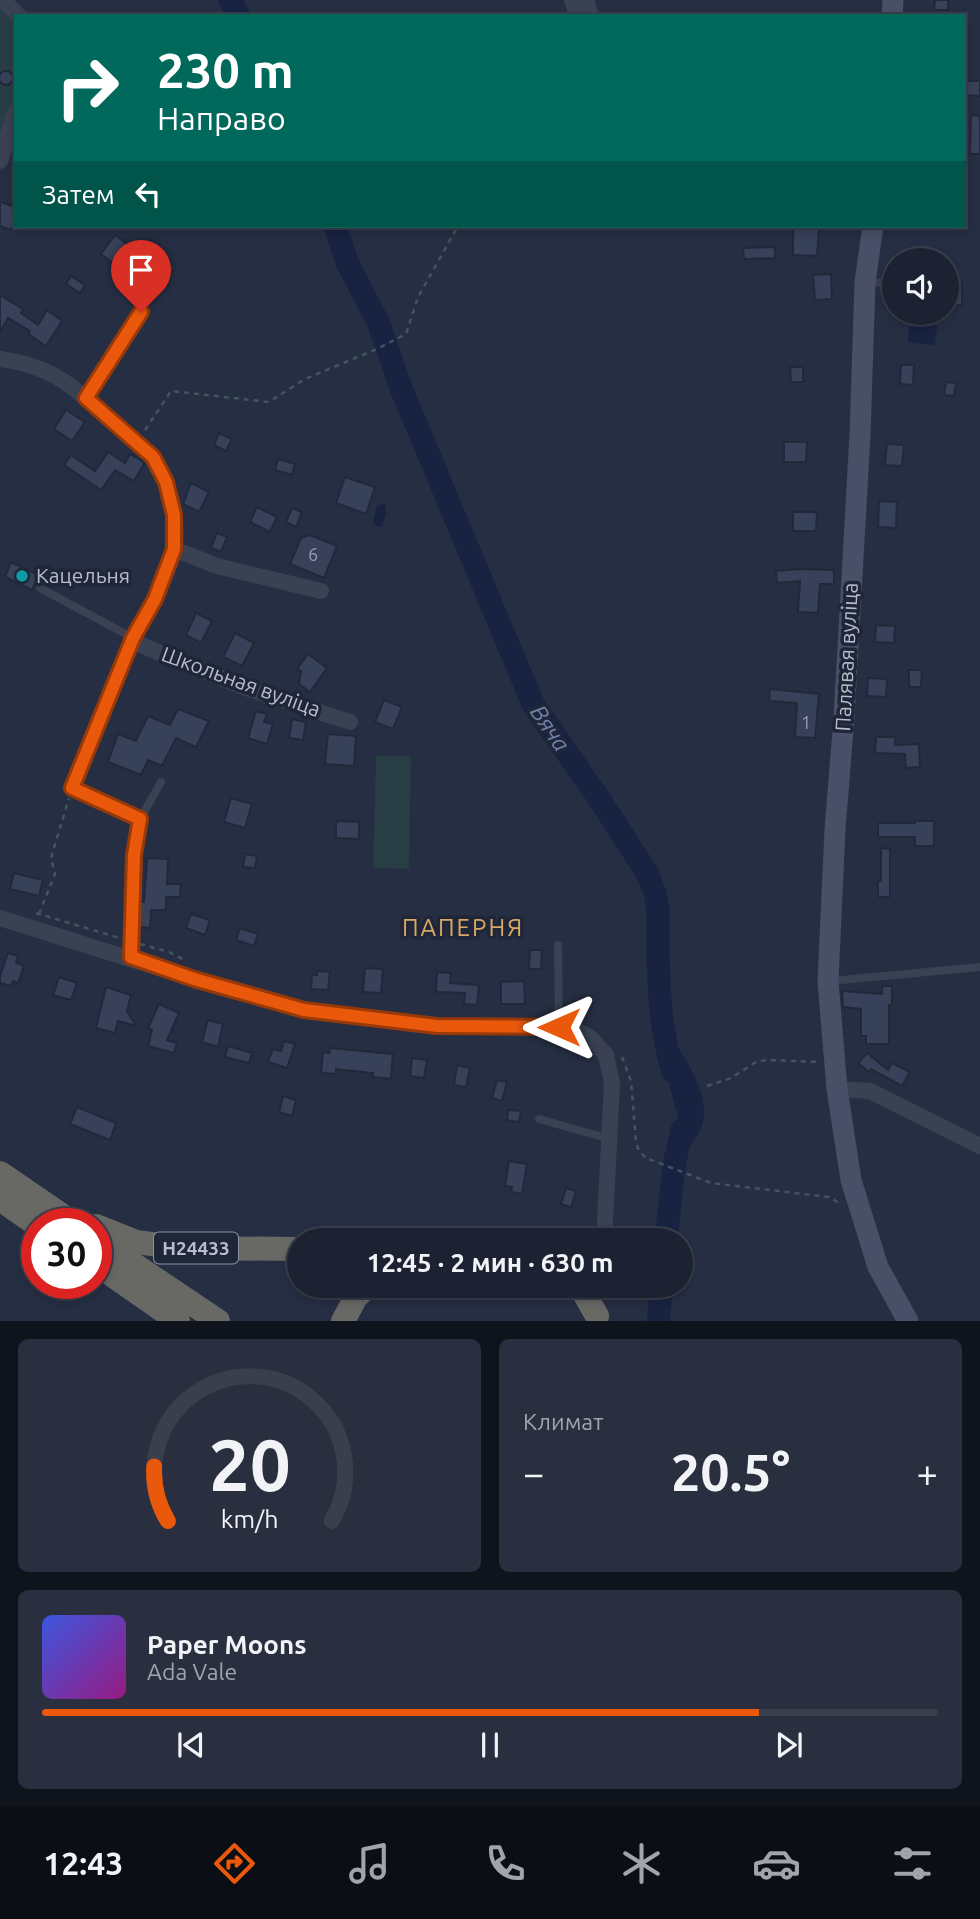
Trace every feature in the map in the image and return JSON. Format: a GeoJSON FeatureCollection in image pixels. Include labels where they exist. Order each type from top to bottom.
{"type":"FeatureCollection","features":[{"type":"Feature","properties":{"kind":"highway"},"geometry":{"type":"LineString","coordinates":[[0,1173],[31,1208]]}},
{"type":"Feature","properties":{"kind":"highway"},"geometry":{"type":"LineString","coordinates":[[0,1199],[21,1209]]}},
{"type":"Feature","properties":{"kind":"highway"},"geometry":{"type":"LineString","coordinates":[[0,1212],[21,1216]]}},
{"type":"Feature","properties":{"kind":"highway","name":"Н24433"},"geometry":{"type":"LineString","coordinates":[[112,1232],[136,1242],[183,1248],[287,1249]]}},
{"type":"Feature","properties":{"kind":"highway"},"geometry":{"type":"LineString","coordinates":[[112,1250],[218,1321]]}},
{"type":"Feature","properties":{"kind":"highway"},"geometry":{"type":"LineString","coordinates":[[112,1275],[178,1321]]}},
{"type":"Feature","properties":{"kind":"highway"},"geometry":{"type":"LineString","coordinates":[[343,1321],[355,1298]]}},
{"type":"Feature","properties":{"kind":"highway"},"geometry":{"type":"LineString","coordinates":[[586,1298],[597,1318]]}},
{"type":"Feature","properties":{"kind":"highway"},"geometry":{"type":"LineString","coordinates":[[597,1318],[599,1298]]}},
{"type":"Feature","properties":{"kind":"main road","name":"Палявая вуліца"},"geometry":{"type":"LineString","coordinates":[[873,228],[865,282],[860,435],[828,981],[837,1089],[851,1180],[878,1267],[908,1321]]}},
{"type":"Feature","properties":{"kind":"street"},"geometry":{"type":"LineString","coordinates":[[3,0],[17,14]]}},
{"type":"Feature","properties":{"kind":"street"},"geometry":{"type":"LineString","coordinates":[[0,161],[14,116]]}},
{"type":"Feature","properties":{"kind":"street"},"geometry":{"type":"LineString","coordinates":[[0,359],[43,368],[86,398],[153,457],[166,482],[174,515],[174,549],[155,599],[133,638]]}},
{"type":"Feature","properties":{"kind":"street"},"geometry":{"type":"LineString","coordinates":[[174,549],[217,566],[321,591]]}},
{"type":"Feature","properties":{"kind":"street","name":"Школьная вуліца"},"geometry":{"type":"LineString","coordinates":[[133,638],[141,645],[243,687],[350,722]]}},
{"type":"Feature","properties":{"kind":"street"},"geometry":{"type":"LineString","coordinates":[[0,918],[130,949],[206,982],[304,1010],[437,1026],[559,1027],[580,1032],[591,1038],[606,1055],[610,1066],[612,1097],[605,1228]]}},
{"type":"Feature","properties":{"kind":"street"},"geometry":{"type":"LineString","coordinates":[[837,1089],[870,1091],[980,1146]]}},
{"type":"Feature","properties":{"kind":"lane"},"geometry":{"type":"LineString","coordinates":[[86,398],[168,268]]}},
{"type":"Feature","properties":{"kind":"lane"},"geometry":{"type":"LineString","coordinates":[[865,282],[882,283]]}},
{"type":"Feature","properties":{"kind":"lane"},"geometry":{"type":"LineString","coordinates":[[40,588],[133,638],[72,788],[140,819]]}},
{"type":"Feature","properties":{"kind":"lane"},"geometry":{"type":"LineString","coordinates":[[130,949],[134,855],[140,819],[160,782]]}},
{"type":"Feature","properties":{"kind":"lane"},"geometry":{"type":"LineString","coordinates":[[558,946],[559,1027]]}},
{"type":"Feature","properties":{"kind":"lane"},"geometry":{"type":"LineString","coordinates":[[828,981],[980,967]]}},
{"type":"Feature","properties":{"kind":"lane"},"geometry":{"type":"LineString","coordinates":[[539,1119],[610,1139]]}},
{"type":"Feature","properties":{"kind":"path"},"geometry":{"type":"LineString","coordinates":[[136,443],[171,390],[269,402],[304,379],[406,334],[418,297],[457,228]]}},
{"type":"Feature","properties":{"kind":"path"},"geometry":{"type":"LineString","coordinates":[[39,914],[55,874],[51,858],[72,788]]}},
{"type":"Feature","properties":{"kind":"path"},"geometry":{"type":"LineString","coordinates":[[130,949],[169,952],[193,964]]}},
{"type":"Feature","properties":{"kind":"path"},"geometry":{"type":"LineString","coordinates":[[707,1086],[731,1078],[756,1062],[766,1059],[820,1062],[835,1057]]}},
{"type":"Feature","properties":{"kind":"path"},"geometry":{"type":"LineString","coordinates":[[656,1163],[733,1187],[830,1197],[842,1205]]}},
{"type":"Feature","properties":{"kind":"shaded area"},"geometry":{"type":"Polygon","coordinates":[[[0,0],[14,14],[14,116],[0,161],[0,0]]]}},
{"type":"Feature","properties":{"kind":"shaded area"},"geometry":{"type":"Polygon","coordinates":[[[376,756],[411,756],[409,869],[373,868],[376,756]]]}},
{"type":"Feature","properties":{"kind":"water"},"geometry":{"type":"Polygon","coordinates":[[[909,325],[937,326],[935,345],[908,342],[909,325]]]}},
{"type":"Feature","properties":{"kind":"water"},"geometry":{"type":"Polygon","coordinates":[[[385,502],[386,514],[382,526],[377,527],[373,521],[377,507],[385,502]]]}},
{"type":"Feature","properties":{"kind":"water"},"geometry":{"type":"Polygon","coordinates":[[[663,1024],[694,1075],[704,1109],[702,1126],[693,1143],[676,1159],[678,1118],[665,1068],[663,1024]]]}},
{"type":"Feature","properties":{"kind":"building"},"geometry":{"type":"Polygon","coordinates":[[[935,0],[948,0],[948,10],[934,10],[935,0]]]}},
{"type":"Feature","properties":{"kind":"building"},"geometry":{"type":"Polygon","coordinates":[[[6,71],[11,73],[11,83],[6,85],[1,83],[-1,78],[1,73],[6,71]]]}},
{"type":"Feature","properties":{"kind":"building"},"geometry":{"type":"Polygon","coordinates":[[[966,81],[980,81],[980,96],[966,95],[966,81]]]}},
{"type":"Feature","properties":{"kind":"building"},"geometry":{"type":"Polygon","coordinates":[[[971,115],[980,116],[980,154],[970,154],[971,115]]]}},
{"type":"Feature","properties":{"kind":"building"},"geometry":{"type":"Polygon","coordinates":[[[0,202],[14,206],[11,230],[0,226],[0,202]]]}},
{"type":"Feature","properties":{"kind":"building"},"geometry":{"type":"Polygon","coordinates":[[[793,228],[819,228],[817,256],[793,255],[793,228]]]}},
{"type":"Feature","properties":{"kind":"building"},"geometry":{"type":"Polygon","coordinates":[[[115,235],[130,246],[115,265],[101,254],[115,235]]]}},
{"type":"Feature","properties":{"kind":"building"},"geometry":{"type":"Polygon","coordinates":[[[775,247],[775,258],[744,259],[743,248],[775,247]]]}},
{"type":"Feature","properties":{"kind":"building"},"geometry":{"type":"Polygon","coordinates":[[[831,274],[832,299],[815,300],[813,275],[831,274]]]}},
{"type":"Feature","properties":{"kind":"building"},"geometry":{"type":"Polygon","coordinates":[[[71,276],[85,285],[80,293],[66,284],[71,276]]]}},
{"type":"Feature","properties":{"kind":"building"},"geometry":{"type":"Polygon","coordinates":[[[959,282],[962,282],[962,305],[959,305],[959,282]]]}},
{"type":"Feature","properties":{"kind":"building"},"geometry":{"type":"Polygon","coordinates":[[[0,295],[23,309],[21,313],[38,325],[47,310],[62,321],[46,346],[28,334],[30,331],[8,318],[0,332],[0,295]]]}},
{"type":"Feature","properties":{"kind":"building"},"geometry":{"type":"Polygon","coordinates":[[[901,365],[914,365],[913,385],[900,384],[901,365]]]}},
{"type":"Feature","properties":{"kind":"building"},"geometry":{"type":"Polygon","coordinates":[[[790,367],[803,367],[803,382],[791,382],[790,367]]]}},
{"type":"Feature","properties":{"kind":"building"},"geometry":{"type":"Polygon","coordinates":[[[946,382],[956,383],[954,396],[944,395],[946,382]]]}},
{"type":"Feature","properties":{"kind":"building"},"geometry":{"type":"Polygon","coordinates":[[[66,410],[85,422],[72,441],[54,429],[66,410]]]}},
{"type":"Feature","properties":{"kind":"building"},"geometry":{"type":"Polygon","coordinates":[[[219,433],[232,439],[226,451],[214,445],[219,433]]]}},
{"type":"Feature","properties":{"kind":"building"},"geometry":{"type":"Polygon","coordinates":[[[784,442],[807,442],[806,462],[784,462],[784,442]]]}},
{"type":"Feature","properties":{"kind":"building"},"geometry":{"type":"Polygon","coordinates":[[[887,444],[904,445],[902,466],[885,465],[887,444]]]}},
{"type":"Feature","properties":{"kind":"building"},"geometry":{"type":"Polygon","coordinates":[[[108,452],[125,463],[130,454],[142,461],[144,464],[134,481],[115,470],[101,490],[64,465],[71,455],[95,471],[108,452]]]}},
{"type":"Feature","properties":{"kind":"building"},"geometry":{"type":"Polygon","coordinates":[[[278,459],[295,464],[292,475],[275,470],[278,459]]]}},
{"type":"Feature","properties":{"kind":"building"},"geometry":{"type":"Polygon","coordinates":[[[345,477],[375,487],[366,514],[336,503],[345,477]]]}},
{"type":"Feature","properties":{"kind":"building"},"geometry":{"type":"Polygon","coordinates":[[[191,483],[209,492],[199,512],[183,504],[191,483]]]}},
{"type":"Feature","properties":{"kind":"building"},"geometry":{"type":"Polygon","coordinates":[[[879,501],[897,502],[896,528],[878,527],[879,501]]]}},
{"type":"Feature","properties":{"kind":"building"},"geometry":{"type":"Polygon","coordinates":[[[257,507],[277,517],[270,532],[250,522],[257,507]]]}},
{"type":"Feature","properties":{"kind":"building"},"geometry":{"type":"Polygon","coordinates":[[[292,508],[302,512],[296,527],[286,522],[292,508]]]}},
{"type":"Feature","properties":{"kind":"building"},"geometry":{"type":"Polygon","coordinates":[[[793,512],[817,512],[816,531],[793,531],[793,512]]]}},
{"type":"Feature","properties":{"kind":"building"},"geometry":{"type":"Polygon","coordinates":[[[217,533],[227,537],[221,552],[211,548],[217,533]]]}},
{"type":"Feature","properties":{"kind":"building"},"geometry":{"type":"Polygon","coordinates":[[[310,535],[337,546],[324,578],[290,564],[301,538],[310,535]]]}},
{"type":"Feature","properties":{"kind":"building","name":"Кацельня"},"geometry":{"type":"Polygon","coordinates":[[[11,562],[39,575],[32,590],[5,577],[11,562]]]}},
{"type":"Feature","properties":{"kind":"building"},"geometry":{"type":"Polygon","coordinates":[[[834,570],[834,584],[820,584],[818,613],[798,612],[800,581],[777,583],[776,571],[834,570]]]}},
{"type":"Feature","properties":{"kind":"building"},"geometry":{"type":"Polygon","coordinates":[[[196,613],[212,621],[201,643],[186,635],[196,613]]]}},
{"type":"Feature","properties":{"kind":"building"},"geometry":{"type":"Polygon","coordinates":[[[876,625],[895,626],[894,643],[875,642],[876,625]]]}},
{"type":"Feature","properties":{"kind":"building"},"geometry":{"type":"Polygon","coordinates":[[[235,633],[254,643],[242,666],[223,657],[235,633]]]}},
{"type":"Feature","properties":{"kind":"building"},"geometry":{"type":"Polygon","coordinates":[[[308,654],[327,668],[310,692],[299,684],[301,671],[297,669],[308,654]]]}},
{"type":"Feature","properties":{"kind":"building"},"geometry":{"type":"Polygon","coordinates":[[[909,670],[922,670],[921,687],[909,687],[909,670]]]}},
{"type":"Feature","properties":{"kind":"building"},"geometry":{"type":"Polygon","coordinates":[[[868,678],[887,679],[886,697],[867,696],[868,678]]]}},
{"type":"Feature","properties":{"kind":"building"},"geometry":{"type":"Polygon","coordinates":[[[770,689],[819,694],[815,738],[795,737],[797,703],[769,701],[770,689]]]}},
{"type":"Feature","properties":{"kind":"building"},"geometry":{"type":"Polygon","coordinates":[[[384,700],[402,707],[393,729],[375,722],[384,700]]]}},
{"type":"Feature","properties":{"kind":"building"},"geometry":{"type":"Polygon","coordinates":[[[178,709],[209,721],[196,747],[176,738],[162,766],[148,760],[141,775],[108,762],[118,734],[136,741],[148,716],[170,725],[178,709]]]}},
{"type":"Feature","properties":{"kind":"building"},"geometry":{"type":"Polygon","coordinates":[[[256,711],[267,714],[264,722],[273,724],[267,744],[248,738],[256,711]]]}},
{"type":"Feature","properties":{"kind":"building"},"geometry":{"type":"Polygon","coordinates":[[[292,719],[306,722],[303,740],[289,738],[292,719]]]}},
{"type":"Feature","properties":{"kind":"building"},"geometry":{"type":"Polygon","coordinates":[[[328,734],[356,736],[354,766],[325,764],[328,734]]]}},
{"type":"Feature","properties":{"kind":"building"},"geometry":{"type":"Polygon","coordinates":[[[876,737],[895,737],[895,745],[919,744],[920,767],[906,768],[905,754],[875,753],[876,737]]]}},
{"type":"Feature","properties":{"kind":"building"},"geometry":{"type":"Polygon","coordinates":[[[231,798],[252,804],[245,828],[224,822],[231,798]]]}},
{"type":"Feature","properties":{"kind":"building"},"geometry":{"type":"Polygon","coordinates":[[[336,821],[359,822],[359,839],[336,838],[336,821]]]}},
{"type":"Feature","properties":{"kind":"building"},"geometry":{"type":"Polygon","coordinates":[[[934,821],[934,846],[915,846],[915,837],[878,837],[878,823],[934,821]]]}},
{"type":"Feature","properties":{"kind":"building"},"geometry":{"type":"Polygon","coordinates":[[[881,848],[890,849],[890,897],[878,897],[881,848]]]}},
{"type":"Feature","properties":{"kind":"building"},"geometry":{"type":"Polygon","coordinates":[[[245,854],[257,856],[255,868],[243,867],[245,854]]]}},
{"type":"Feature","properties":{"kind":"building"},"geometry":{"type":"Polygon","coordinates":[[[147,858],[168,859],[167,884],[181,884],[180,897],[166,897],[166,910],[151,910],[150,928],[138,927],[139,902],[144,902],[147,858]]]}},
{"type":"Feature","properties":{"kind":"building"},"geometry":{"type":"Polygon","coordinates":[[[14,873],[43,880],[39,896],[10,889],[14,873]]]}},
{"type":"Feature","properties":{"kind":"building"},"geometry":{"type":"Polygon","coordinates":[[[191,914],[210,920],[205,935],[186,928],[191,914]]]}},
{"type":"Feature","properties":{"kind":"building"},"geometry":{"type":"Polygon","coordinates":[[[240,928],[258,934],[254,946],[236,940],[240,928]]]}},
{"type":"Feature","properties":{"kind":"building"},"geometry":{"type":"Polygon","coordinates":[[[530,950],[542,950],[541,969],[529,969],[530,950]]]}},
{"type":"Feature","properties":{"kind":"building"},"geometry":{"type":"Polygon","coordinates":[[[8,953],[18,956],[16,963],[24,966],[18,983],[13,981],[11,986],[0,983],[8,953]]]}},
{"type":"Feature","properties":{"kind":"building"},"geometry":{"type":"Polygon","coordinates":[[[365,968],[383,969],[381,993],[363,992],[365,968]]]}},
{"type":"Feature","properties":{"kind":"building"},"geometry":{"type":"Polygon","coordinates":[[[317,971],[330,972],[328,990],[311,989],[312,975],[317,975],[317,971]]]}},
{"type":"Feature","properties":{"kind":"building"},"geometry":{"type":"Polygon","coordinates":[[[437,972],[451,973],[450,983],[479,985],[477,1005],[464,1004],[465,993],[436,992],[437,972]]]}},
{"type":"Feature","properties":{"kind":"building"},"geometry":{"type":"Polygon","coordinates":[[[59,977],[77,983],[71,1000],[53,995],[59,977]]]}},
{"type":"Feature","properties":{"kind":"building"},"geometry":{"type":"Polygon","coordinates":[[[524,981],[525,1004],[501,1004],[501,982],[524,981]]]}},
{"type":"Feature","properties":{"kind":"building"},"geometry":{"type":"Polygon","coordinates":[[[882,986],[892,986],[889,1044],[866,1044],[866,1036],[861,1036],[861,1009],[843,1007],[842,991],[882,994],[882,986]]]}},
{"type":"Feature","properties":{"kind":"building"},"geometry":{"type":"Polygon","coordinates":[[[106,987],[131,995],[127,1011],[136,1026],[118,1021],[115,1033],[96,1028],[106,987]]]}},
{"type":"Feature","properties":{"kind":"building"},"geometry":{"type":"Polygon","coordinates":[[[159,1004],[179,1013],[167,1040],[177,1043],[174,1053],[148,1046],[152,1030],[148,1028],[159,1004]]]}},
{"type":"Feature","properties":{"kind":"building"},"geometry":{"type":"Polygon","coordinates":[[[208,1020],[223,1024],[218,1047],[202,1042],[208,1020]]]}},
{"type":"Feature","properties":{"kind":"building"},"geometry":{"type":"Polygon","coordinates":[[[284,1041],[295,1044],[287,1068],[268,1062],[273,1049],[281,1051],[284,1041]]]}},
{"type":"Feature","properties":{"kind":"building"},"geometry":{"type":"Polygon","coordinates":[[[228,1046],[252,1053],[249,1063],[225,1057],[228,1046]]]}},
{"type":"Feature","properties":{"kind":"building"},"geometry":{"type":"Polygon","coordinates":[[[330,1048],[393,1054],[391,1079],[372,1077],[373,1073],[336,1069],[336,1074],[321,1073],[323,1052],[329,1053],[330,1048]]]}},
{"type":"Feature","properties":{"kind":"building"},"geometry":{"type":"Polygon","coordinates":[[[867,1053],[888,1070],[892,1063],[910,1072],[902,1086],[871,1069],[869,1072],[858,1063],[867,1053]]]}},
{"type":"Feature","properties":{"kind":"building"},"geometry":{"type":"Polygon","coordinates":[[[412,1058],[427,1060],[424,1078],[410,1076],[412,1058]]]}},
{"type":"Feature","properties":{"kind":"building"},"geometry":{"type":"Polygon","coordinates":[[[457,1065],[470,1068],[466,1087],[454,1085],[457,1065]]]}},
{"type":"Feature","properties":{"kind":"building"},"geometry":{"type":"Polygon","coordinates":[[[497,1080],[507,1082],[502,1101],[492,1098],[497,1080]]]}},
{"type":"Feature","properties":{"kind":"building"},"geometry":{"type":"Polygon","coordinates":[[[283,1096],[296,1100],[292,1116],[279,1112],[283,1096]]]}},
{"type":"Feature","properties":{"kind":"building"},"geometry":{"type":"Polygon","coordinates":[[[77,1107],[116,1123],[110,1140],[70,1124],[77,1107]]]}},
{"type":"Feature","properties":{"kind":"building"},"geometry":{"type":"Polygon","coordinates":[[[508,1110],[521,1111],[519,1122],[507,1120],[508,1110]]]}},
{"type":"Feature","properties":{"kind":"building"},"geometry":{"type":"Polygon","coordinates":[[[509,1161],[527,1164],[522,1194],[511,1192],[512,1187],[505,1186],[509,1161]]]}},
{"type":"Feature","properties":{"kind":"building"},"geometry":{"type":"Polygon","coordinates":[[[566,1188],[576,1191],[571,1207],[561,1204],[566,1188]]]}},
{"type":"Feature","properties":{"kind":"waterway","name":"Вяча"},"geometry":{"type":"LineString","coordinates":[[230,0],[238,14]]}},
{"type":"Feature","properties":{"kind":"waterway","name":"Вяча"},"geometry":{"type":"LineString","coordinates":[[336,228],[347,262],[379,324],[401,388],[533,704],[600,800],[647,873],[655,893],[658,910],[661,1012],[673,1072]]}},
{"type":"Feature","properties":{"kind":"waterway","name":"Вяча"},"geometry":{"type":"LineString","coordinates":[[667,1228],[674,1165],[682,1130]]}},
{"type":"Feature","properties":{"kind":"waterway","name":"Вяча"},"geometry":{"type":"LineString","coordinates":[[658,1321],[661,1298]]}},
{"type":"Feature","properties":{"kind":"place","name":"Кацельня"},"geometry":{"type":"Point","coordinates":[22,576]}},
{"type":"Feature","properties":{"kind":"district","name":"ПАПЕРНЯ"},"geometry":{"type":"Point","coordinates":[463,928]}},
{"type":"Feature","properties":{"kind":"route"},"geometry":{"type":"LineString","coordinates":[[141,312],[86,398],[153,457],[166,482],[174,515],[174,549],[155,599],[133,638],[72,788],[140,819],[134,855],[131,957],[251,996],[332,1015],[437,1026],[559,1027]]}}]}
